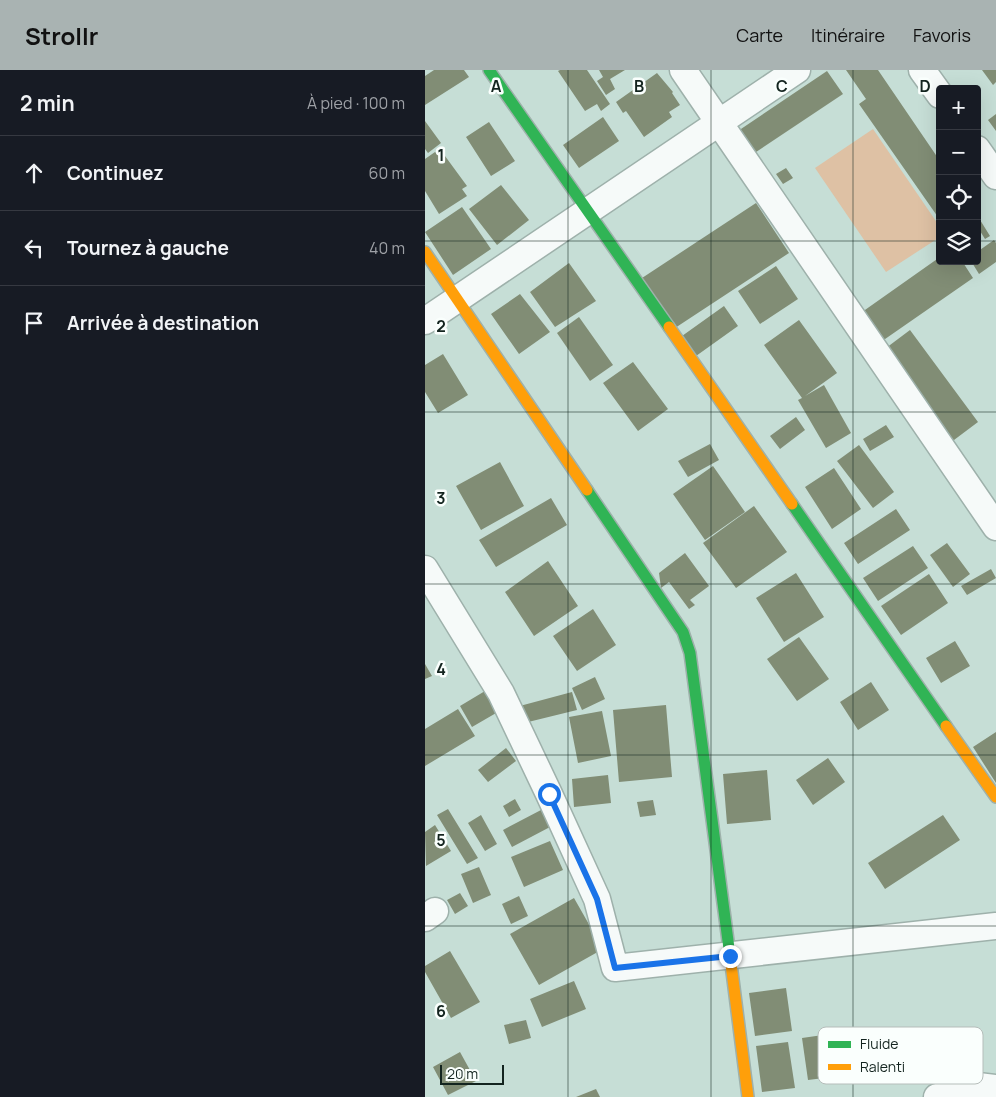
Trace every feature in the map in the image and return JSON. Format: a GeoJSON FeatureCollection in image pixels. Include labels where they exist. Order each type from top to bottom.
{"type":"FeatureCollection","features":[{"type":"Feature","properties":{"kind":"street"},"geometry":{"type":"LineString","coordinates":[[489,70],[996,797]]}},
{"type":"Feature","properties":{"kind":"street"},"geometry":{"type":"LineString","coordinates":[[683,70],[996,527]]}},
{"type":"Feature","properties":{"kind":"street"},"geometry":{"type":"LineString","coordinates":[[425,321],[797,70]]}},
{"type":"Feature","properties":{"kind":"street"},"geometry":{"type":"LineString","coordinates":[[922,70],[936,89]]}},
{"type":"Feature","properties":{"kind":"street"},"geometry":{"type":"LineString","coordinates":[[981,155],[996,176]]}},
{"type":"Feature","properties":{"kind":"street"},"geometry":{"type":"LineString","coordinates":[[425,252],[683,632],[690,653],[748,1097]]}},
{"type":"Feature","properties":{"kind":"street"},"geometry":{"type":"LineString","coordinates":[[425,570],[501,693],[597,899],[615,968],[996,926]]}},
{"type":"Feature","properties":{"kind":"street"},"geometry":{"type":"LineString","coordinates":[[937,1097],[978,1086],[996,1088]]}},
{"type":"Feature","properties":{"kind":"shaded area"},"geometry":{"type":"Polygon","coordinates":[[[873,129],[936,221],[936,240],[886,272],[815,168],[873,129]]]}},
{"type":"Feature","properties":{"kind":"building"},"geometry":{"type":"Polygon","coordinates":[[[434,70],[464,70],[469,77],[425,105],[425,76],[434,70]]]}},
{"type":"Feature","properties":{"kind":"building"},"geometry":{"type":"Polygon","coordinates":[[[587,70],[610,104],[601,111],[597,104],[585,111],[558,71],[587,70]]]}},
{"type":"Feature","properties":{"kind":"building"},"geometry":{"type":"Polygon","coordinates":[[[599,70],[625,70],[610,79],[615,89],[606,95],[597,81],[603,77],[599,70]]]}},
{"type":"Feature","properties":{"kind":"building"},"geometry":{"type":"Polygon","coordinates":[[[846,70],[878,70],[936,155],[936,214],[859,104],[866,99],[846,70]]]}},
{"type":"Feature","properties":{"kind":"building"},"geometry":{"type":"Polygon","coordinates":[[[982,70],[996,70],[996,82],[993,85],[982,70]]]}},
{"type":"Feature","properties":{"kind":"building"},"geometry":{"type":"Polygon","coordinates":[[[827,71],[843,94],[750,156],[735,133],[827,71]]]}},
{"type":"Feature","properties":{"kind":"building"},"geometry":{"type":"Polygon","coordinates":[[[657,73],[673,92],[680,105],[669,112],[672,117],[644,137],[626,111],[623,113],[616,102],[657,73]]]}},
{"type":"Feature","properties":{"kind":"building"},"geometry":{"type":"Polygon","coordinates":[[[996,114],[996,131],[988,120],[996,114]]]}},
{"type":"Feature","properties":{"kind":"building"},"geometry":{"type":"Polygon","coordinates":[[[603,117],[619,141],[579,168],[563,145],[603,117]]]}},
{"type":"Feature","properties":{"kind":"building"},"geometry":{"type":"Polygon","coordinates":[[[425,121],[441,143],[428,153],[425,149],[425,121]]]}},
{"type":"Feature","properties":{"kind":"building"},"geometry":{"type":"Polygon","coordinates":[[[489,122],[515,161],[491,176],[466,137],[489,122]]]}},
{"type":"Feature","properties":{"kind":"building"},"geometry":{"type":"Polygon","coordinates":[[[435,152],[442,159],[445,156],[467,186],[462,189],[467,196],[439,214],[425,191],[425,159],[435,152]]]}},
{"type":"Feature","properties":{"kind":"building"},"geometry":{"type":"Polygon","coordinates":[[[786,168],[793,178],[783,184],[776,174],[786,168]]]}},
{"type":"Feature","properties":{"kind":"building"},"geometry":{"type":"Polygon","coordinates":[[[501,185],[529,220],[497,245],[469,209],[501,185]]]}},
{"type":"Feature","properties":{"kind":"building"},"geometry":{"type":"Polygon","coordinates":[[[756,203],[789,253],[675,328],[642,278],[756,203]]]}},
{"type":"Feature","properties":{"kind":"building"},"geometry":{"type":"Polygon","coordinates":[[[462,207],[491,249],[453,275],[425,232],[462,207]]]}},
{"type":"Feature","properties":{"kind":"building"},"geometry":{"type":"Polygon","coordinates":[[[981,221],[990,236],[985,239],[981,233],[981,221]]]}},
{"type":"Feature","properties":{"kind":"building"},"geometry":{"type":"Polygon","coordinates":[[[994,240],[996,243],[996,262],[979,274],[973,265],[981,265],[981,249],[994,240]]]}},
{"type":"Feature","properties":{"kind":"building"},"geometry":{"type":"Polygon","coordinates":[[[936,260],[936,265],[965,265],[973,278],[875,346],[855,317],[936,260]]]}},
{"type":"Feature","properties":{"kind":"building"},"geometry":{"type":"Polygon","coordinates":[[[569,263],[596,301],[555,327],[530,292],[569,263]]]}},
{"type":"Feature","properties":{"kind":"building"},"geometry":{"type":"Polygon","coordinates":[[[776,266],[798,299],[760,324],[738,291],[776,266]]]}},
{"type":"Feature","properties":{"kind":"building"},"geometry":{"type":"Polygon","coordinates":[[[520,294],[550,332],[519,354],[491,314],[520,294]]]}},
{"type":"Feature","properties":{"kind":"building"},"geometry":{"type":"Polygon","coordinates":[[[724,306],[738,326],[696,356],[682,336],[724,306]]]}},
{"type":"Feature","properties":{"kind":"building"},"geometry":{"type":"Polygon","coordinates":[[[579,317],[613,365],[590,381],[557,333],[579,317]]]}},
{"type":"Feature","properties":{"kind":"building"},"geometry":{"type":"Polygon","coordinates":[[[799,320],[837,373],[805,396],[824,385],[851,433],[826,448],[798,400],[802,398],[764,345],[799,320]]]}},
{"type":"Feature","properties":{"kind":"building"},"geometry":{"type":"Polygon","coordinates":[[[910,330],[978,422],[950,443],[882,351],[910,330]]]}},
{"type":"Feature","properties":{"kind":"building"},"geometry":{"type":"Polygon","coordinates":[[[443,354],[468,395],[438,413],[425,392],[425,365],[443,354]]]}},
{"type":"Feature","properties":{"kind":"building"},"geometry":{"type":"Polygon","coordinates":[[[633,362],[668,409],[638,431],[603,383],[633,362]]]}},
{"type":"Feature","properties":{"kind":"building"},"geometry":{"type":"Polygon","coordinates":[[[796,417],[805,430],[780,449],[770,436],[796,417]]]}},
{"type":"Feature","properties":{"kind":"building"},"geometry":{"type":"Polygon","coordinates":[[[886,425],[894,437],[870,451],[863,439],[886,425]]]}},
{"type":"Feature","properties":{"kind":"building"},"geometry":{"type":"Polygon","coordinates":[[[710,444],[719,460],[688,477],[678,461],[710,444]]]}},
{"type":"Feature","properties":{"kind":"building"},"geometry":{"type":"Polygon","coordinates":[[[859,445],[894,492],[873,508],[837,461],[859,445]]]}},
{"type":"Feature","properties":{"kind":"building"},"geometry":{"type":"Polygon","coordinates":[[[500,462],[524,506],[481,530],[456,486],[500,462]]]}},
{"type":"Feature","properties":{"kind":"building"},"geometry":{"type":"Polygon","coordinates":[[[713,466],[745,512],[705,540],[673,494],[713,466]]]}},
{"type":"Feature","properties":{"kind":"building"},"geometry":{"type":"Polygon","coordinates":[[[834,468],[861,509],[832,529],[805,487],[834,468]]]}},
{"type":"Feature","properties":{"kind":"building"},"geometry":{"type":"Polygon","coordinates":[[[551,498],[567,525],[496,567],[479,540],[551,498]]]}},
{"type":"Feature","properties":{"kind":"building"},"geometry":{"type":"Polygon","coordinates":[[[754,506],[787,552],[736,588],[703,543],[754,506]]]}},
{"type":"Feature","properties":{"kind":"building"},"geometry":{"type":"Polygon","coordinates":[[[896,509],[910,530],[858,564],[844,543],[896,509]]]}},
{"type":"Feature","properties":{"kind":"building"},"geometry":{"type":"Polygon","coordinates":[[[947,543],[970,574],[953,587],[930,555],[947,543]]]}},
{"type":"Feature","properties":{"kind":"building"},"geometry":{"type":"Polygon","coordinates":[[[913,546],[928,568],[878,601],[863,578],[913,546]]]}},
{"type":"Feature","properties":{"kind":"building"},"geometry":{"type":"Polygon","coordinates":[[[685,553],[709,586],[690,600],[695,605],[689,609],[669,582],[661,588],[659,573],[685,553]]]}},
{"type":"Feature","properties":{"kind":"building"},"geometry":{"type":"Polygon","coordinates":[[[548,561],[578,606],[534,636],[505,592],[548,561]]]}},
{"type":"Feature","properties":{"kind":"building"},"geometry":{"type":"Polygon","coordinates":[[[991,569],[996,578],[967,595],[961,586],[991,569]]]}},
{"type":"Feature","properties":{"kind":"building"},"geometry":{"type":"Polygon","coordinates":[[[796,573],[824,617],[784,642],[756,598],[796,573]]]}},
{"type":"Feature","properties":{"kind":"building"},"geometry":{"type":"Polygon","coordinates":[[[929,574],[948,603],[901,635],[881,606],[929,574]]]}},
{"type":"Feature","properties":{"kind":"building"},"geometry":{"type":"Polygon","coordinates":[[[593,609],[616,645],[577,671],[553,636],[593,609]]]}},
{"type":"Feature","properties":{"kind":"building"},"geometry":{"type":"Polygon","coordinates":[[[799,637],[829,679],[797,701],[767,659],[799,637]]]}},
{"type":"Feature","properties":{"kind":"building"},"geometry":{"type":"Polygon","coordinates":[[[955,641],[970,666],[941,683],[926,658],[955,641]]]}},
{"type":"Feature","properties":{"kind":"building"},"geometry":{"type":"Polygon","coordinates":[[[425,664],[432,676],[425,679],[425,664]]]}},
{"type":"Feature","properties":{"kind":"building"},"geometry":{"type":"Polygon","coordinates":[[[595,677],[605,699],[582,710],[572,688],[595,677]]]}},
{"type":"Feature","properties":{"kind":"building"},"geometry":{"type":"Polygon","coordinates":[[[871,682],[889,710],[858,730],[840,702],[871,682]]]}},
{"type":"Feature","properties":{"kind":"building"},"geometry":{"type":"Polygon","coordinates":[[[490,688],[503,709],[472,727],[460,706],[490,688]]]}},
{"type":"Feature","properties":{"kind":"building"},"geometry":{"type":"Polygon","coordinates":[[[572,692],[577,710],[520,724],[516,707],[572,692]]]}},
{"type":"Feature","properties":{"kind":"building"},"geometry":{"type":"Polygon","coordinates":[[[666,705],[672,777],[619,782],[613,710],[666,705]]]}},
{"type":"Feature","properties":{"kind":"building"},"geometry":{"type":"Polygon","coordinates":[[[458,709],[475,736],[425,766],[425,729],[458,709]]]}},
{"type":"Feature","properties":{"kind":"building"},"geometry":{"type":"Polygon","coordinates":[[[602,711],[611,756],[578,763],[569,717],[602,711]]]}},
{"type":"Feature","properties":{"kind":"building"},"geometry":{"type":"Polygon","coordinates":[[[996,732],[996,783],[973,747],[996,732]]]}},
{"type":"Feature","properties":{"kind":"building"},"geometry":{"type":"Polygon","coordinates":[[[506,748],[516,761],[488,782],[478,770],[506,748]]]}},
{"type":"Feature","properties":{"kind":"building"},"geometry":{"type":"Polygon","coordinates":[[[828,758],[845,782],[813,805],[796,780],[828,758]]]}},
{"type":"Feature","properties":{"kind":"building"},"geometry":{"type":"Polygon","coordinates":[[[767,770],[771,820],[727,824],[723,774],[767,770]]]}},
{"type":"Feature","properties":{"kind":"building"},"geometry":{"type":"Polygon","coordinates":[[[608,775],[611,803],[574,807],[572,779],[608,775]]]}},
{"type":"Feature","properties":{"kind":"building"},"geometry":{"type":"Polygon","coordinates":[[[515,799],[521,810],[509,817],[503,806],[515,799]]]}},
{"type":"Feature","properties":{"kind":"building"},"geometry":{"type":"Polygon","coordinates":[[[653,800],[656,815],[640,817],[637,802],[653,800]]]}},
{"type":"Feature","properties":{"kind":"building"},"geometry":{"type":"Polygon","coordinates":[[[448,809],[478,858],[467,864],[437,815],[448,809]]]}},
{"type":"Feature","properties":{"kind":"building"},"geometry":{"type":"Polygon","coordinates":[[[541,810],[550,827],[512,847],[503,830],[541,810]]]}},
{"type":"Feature","properties":{"kind":"building"},"geometry":{"type":"Polygon","coordinates":[[[481,815],[497,844],[485,851],[468,823],[481,815]]]}},
{"type":"Feature","properties":{"kind":"building"},"geometry":{"type":"Polygon","coordinates":[[[943,815],[960,840],[885,889],[868,863],[943,815]]]}},
{"type":"Feature","properties":{"kind":"building"},"geometry":{"type":"Polygon","coordinates":[[[435,825],[451,851],[426,866],[425,832],[435,825]]]}},
{"type":"Feature","properties":{"kind":"building"},"geometry":{"type":"Polygon","coordinates":[[[550,841],[563,870],[524,887],[511,857],[550,841]]]}},
{"type":"Feature","properties":{"kind":"building"},"geometry":{"type":"Polygon","coordinates":[[[479,867],[491,895],[473,903],[461,874],[479,867]]]}},
{"type":"Feature","properties":{"kind":"building"},"geometry":{"type":"Polygon","coordinates":[[[460,893],[468,906],[455,914],[447,900],[460,893]]]}},
{"type":"Feature","properties":{"kind":"building"},"geometry":{"type":"Polygon","coordinates":[[[519,896],[528,916],[511,924],[502,904],[519,896]]]}},
{"type":"Feature","properties":{"kind":"building"},"geometry":{"type":"Polygon","coordinates":[[[574,898],[603,949],[539,985],[510,934],[574,898]]]}},
{"type":"Feature","properties":{"kind":"building"},"geometry":{"type":"Polygon","coordinates":[[[450,951],[480,1002],[451,1018],[425,972],[425,966],[450,951]]]}},
{"type":"Feature","properties":{"kind":"building"},"geometry":{"type":"Polygon","coordinates":[[[574,981],[586,1009],[542,1027],[530,999],[574,981]]]}},
{"type":"Feature","properties":{"kind":"building"},"geometry":{"type":"Polygon","coordinates":[[[786,988],[792,1031],[755,1036],[749,993],[786,988]]]}},
{"type":"Feature","properties":{"kind":"building"},"geometry":{"type":"Polygon","coordinates":[[[526,1020],[531,1038],[509,1044],[504,1025],[526,1020]]]}},
{"type":"Feature","properties":{"kind":"building"},"geometry":{"type":"Polygon","coordinates":[[[818,1036],[818,1079],[808,1080],[802,1038],[818,1036]]]}},
{"type":"Feature","properties":{"kind":"building"},"geometry":{"type":"Polygon","coordinates":[[[788,1042],[795,1088],[762,1092],[756,1046],[788,1042]]]}},
{"type":"Feature","properties":{"kind":"building"},"geometry":{"type":"Polygon","coordinates":[[[460,1052],[476,1081],[448,1095],[433,1067],[460,1052]]]}},
{"type":"Feature","properties":{"kind":"building"},"geometry":{"type":"Polygon","coordinates":[[[596,1089],[600,1097],[576,1097],[596,1089]]]}},
{"type":"Feature","properties":{"kind":"traffic: fast"},"geometry":{"type":"LineString","coordinates":[[489,70],[669,327]]}},
{"type":"Feature","properties":{"kind":"traffic: fast"},"geometry":{"type":"LineString","coordinates":[[587,490],[683,632],[690,653],[730,956]]}},
{"type":"Feature","properties":{"kind":"traffic: fast"},"geometry":{"type":"LineString","coordinates":[[792,504],[946,726]]}},
{"type":"Feature","properties":{"kind":"traffic: slow"},"geometry":{"type":"LineString","coordinates":[[425,252],[587,490]]}},
{"type":"Feature","properties":{"kind":"traffic: slow"},"geometry":{"type":"LineString","coordinates":[[669,327],[792,504]]}},
{"type":"Feature","properties":{"kind":"traffic: slow"},"geometry":{"type":"LineString","coordinates":[[946,726],[996,797]]}},
{"type":"Feature","properties":{"kind":"traffic: slow"},"geometry":{"type":"LineString","coordinates":[[730,956],[748,1097]]}},
{"type":"Feature","properties":{"kind":"route"},"geometry":{"type":"LineString","coordinates":[[549,794],[597,899],[615,968],[730,956]]}}]}
